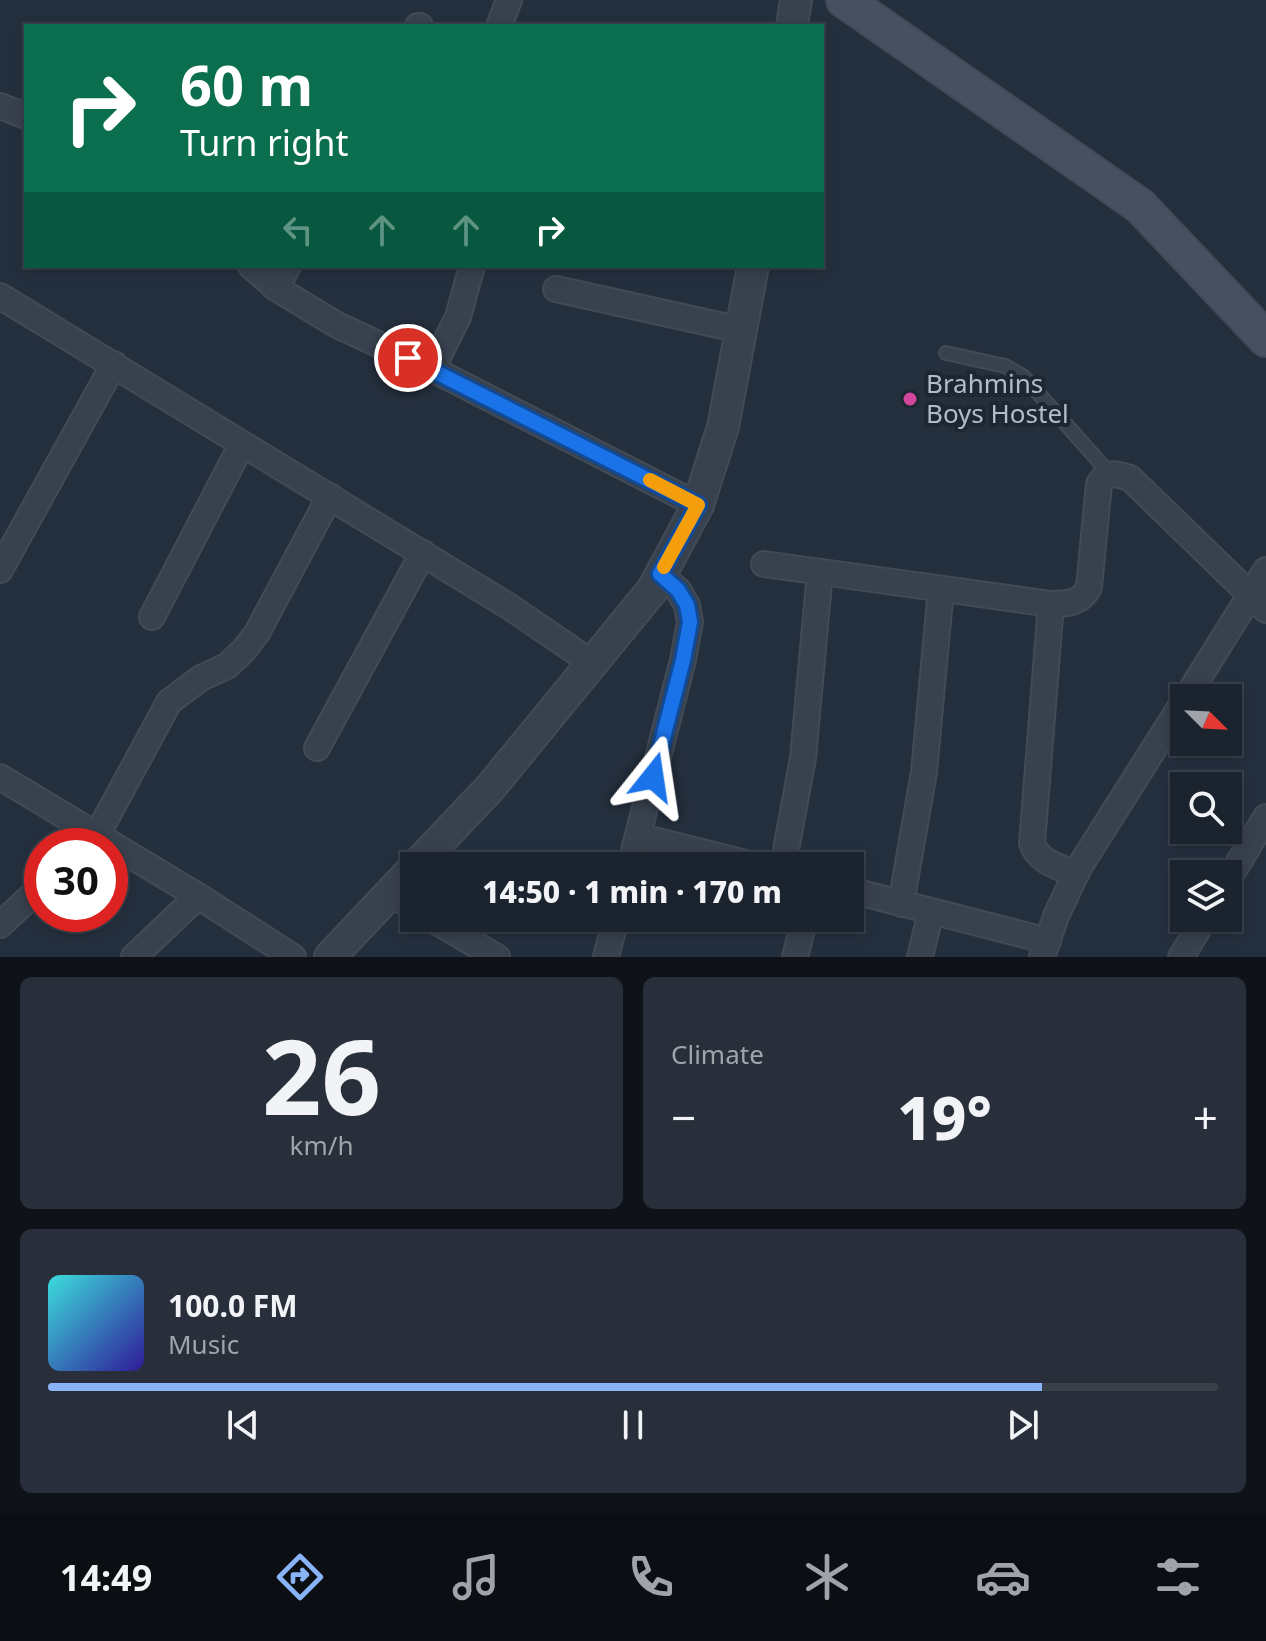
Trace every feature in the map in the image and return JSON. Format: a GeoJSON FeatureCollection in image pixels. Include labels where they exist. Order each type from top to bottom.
{"type":"FeatureCollection","features":[{"type":"Feature","properties":{"kind":"main road"},"geometry":{"type":"LineString","coordinates":[[844,0],[1140,206],[1266,339]]}},
{"type":"Feature","properties":{"kind":"street"},"geometry":{"type":"LineString","coordinates":[[500,24],[509,0]]}},
{"type":"Feature","properties":{"kind":"street"},"geometry":{"type":"LineString","coordinates":[[792,24],[796,0]]}},
{"type":"Feature","properties":{"kind":"street"},"geometry":{"type":"LineString","coordinates":[[0,106],[24,115]]}},
{"type":"Feature","properties":{"kind":"street"},"geometry":{"type":"LineString","coordinates":[[253,268],[276,288],[337,325],[432,369],[698,505]]}},
{"type":"Feature","properties":{"kind":"street"},"geometry":{"type":"LineString","coordinates":[[276,288],[287,268]]}},
{"type":"Feature","properties":{"kind":"street"},"geometry":{"type":"LineString","coordinates":[[432,369],[458,317],[471,268]]}},
{"type":"Feature","properties":{"kind":"street"},"geometry":{"type":"LineString","coordinates":[[429,852],[490,788],[653,589],[698,505],[723,427],[753,268]]}},
{"type":"Feature","properties":{"kind":"street"},"geometry":{"type":"LineString","coordinates":[[556,289],[741,330]]}},
{"type":"Feature","properties":{"kind":"street"},"geometry":{"type":"LineString","coordinates":[[0,296],[423,553],[592,663]]}},
{"type":"Feature","properties":{"kind":"street"},"geometry":{"type":"LineString","coordinates":[[0,570],[6,543],[114,364]]}},
{"type":"Feature","properties":{"kind":"street"},"geometry":{"type":"LineString","coordinates":[[152,617],[242,444]]}},
{"type":"Feature","properties":{"kind":"street"},"geometry":{"type":"LineString","coordinates":[[764,564],[1066,604],[1084,596],[1089,587],[1099,484],[1103,477],[1110,474],[1130,478],[1258,602]]}},
{"type":"Feature","properties":{"kind":"street"},"geometry":{"type":"LineString","coordinates":[[98,828],[169,702],[193,683],[227,666],[257,633],[330,496]]}},
{"type":"Feature","properties":{"kind":"street"},"geometry":{"type":"LineString","coordinates":[[317,748],[423,553]]}},
{"type":"Feature","properties":{"kind":"street"},"geometry":{"type":"LineString","coordinates":[[1196,684],[1258,602],[1266,570]]}},
{"type":"Feature","properties":{"kind":"street"},"geometry":{"type":"LineString","coordinates":[[786,852],[803,758],[820,572]]}},
{"type":"Feature","properties":{"kind":"street"},"geometry":{"type":"LineString","coordinates":[[634,852],[690,622],[687,605],[678,590],[660,574]]}},
{"type":"Feature","properties":{"kind":"street"},"geometry":{"type":"LineString","coordinates":[[901,904],[924,772],[941,589]]}},
{"type":"Feature","properties":{"kind":"street"},"geometry":{"type":"LineString","coordinates":[[1051,604],[1032,843],[1035,854],[1076,874]]}},
{"type":"Feature","properties":{"kind":"street"},"geometry":{"type":"LineString","coordinates":[[864,894],[1045,949],[1056,916],[1076,874],[1170,723]]}},
{"type":"Feature","properties":{"kind":"street"},"geometry":{"type":"LineString","coordinates":[[0,777],[73,828]]}},
{"type":"Feature","properties":{"kind":"street"},"geometry":{"type":"LineString","coordinates":[[1240,860],[1266,817]]}},
{"type":"Feature","properties":{"kind":"street"},"geometry":{"type":"LineString","coordinates":[[638,836],[702,852]]}},
{"type":"Feature","properties":{"kind":"street"},"geometry":{"type":"LineString","coordinates":[[128,860],[198,896],[293,957]]}},
{"type":"Feature","properties":{"kind":"street"},"geometry":{"type":"LineString","coordinates":[[134,957],[198,896]]}},
{"type":"Feature","properties":{"kind":"street"},"geometry":{"type":"LineString","coordinates":[[0,925],[24,903]]}},
{"type":"Feature","properties":{"kind":"street"},"geometry":{"type":"LineString","coordinates":[[330,957],[400,903]]}},
{"type":"Feature","properties":{"kind":"street"},"geometry":{"type":"LineString","coordinates":[[920,957],[931,912]]}},
{"type":"Feature","properties":{"kind":"street"},"geometry":{"type":"LineString","coordinates":[[454,932],[497,957]]}},
{"type":"Feature","properties":{"kind":"street"},"geometry":{"type":"LineString","coordinates":[[606,957],[612,932]]}},
{"type":"Feature","properties":{"kind":"street"},"geometry":{"type":"LineString","coordinates":[[795,957],[801,932]]}},
{"type":"Feature","properties":{"kind":"street"},"geometry":{"type":"LineString","coordinates":[[1181,957],[1196,932]]}},
{"type":"Feature","properties":{"kind":"lane"},"geometry":{"type":"LineString","coordinates":[[946,353],[1005,366],[1024,377],[1110,474]]}},
{"type":"Feature","properties":{"kind":"slow traffic"},"geometry":{"type":"LineString","coordinates":[[650,480],[698,505],[664,567]]}},
{"type":"Feature","properties":{"kind":"place","name":"Brahmins Boys Hostel"},"geometry":{"type":"Point","coordinates":[910,399]}},
{"type":"Feature","properties":{"kind":"route"},"geometry":{"type":"LineString","coordinates":[[408,358],[698,505],[660,574],[678,590],[687,605],[690,622],[653,777]]}}]}
